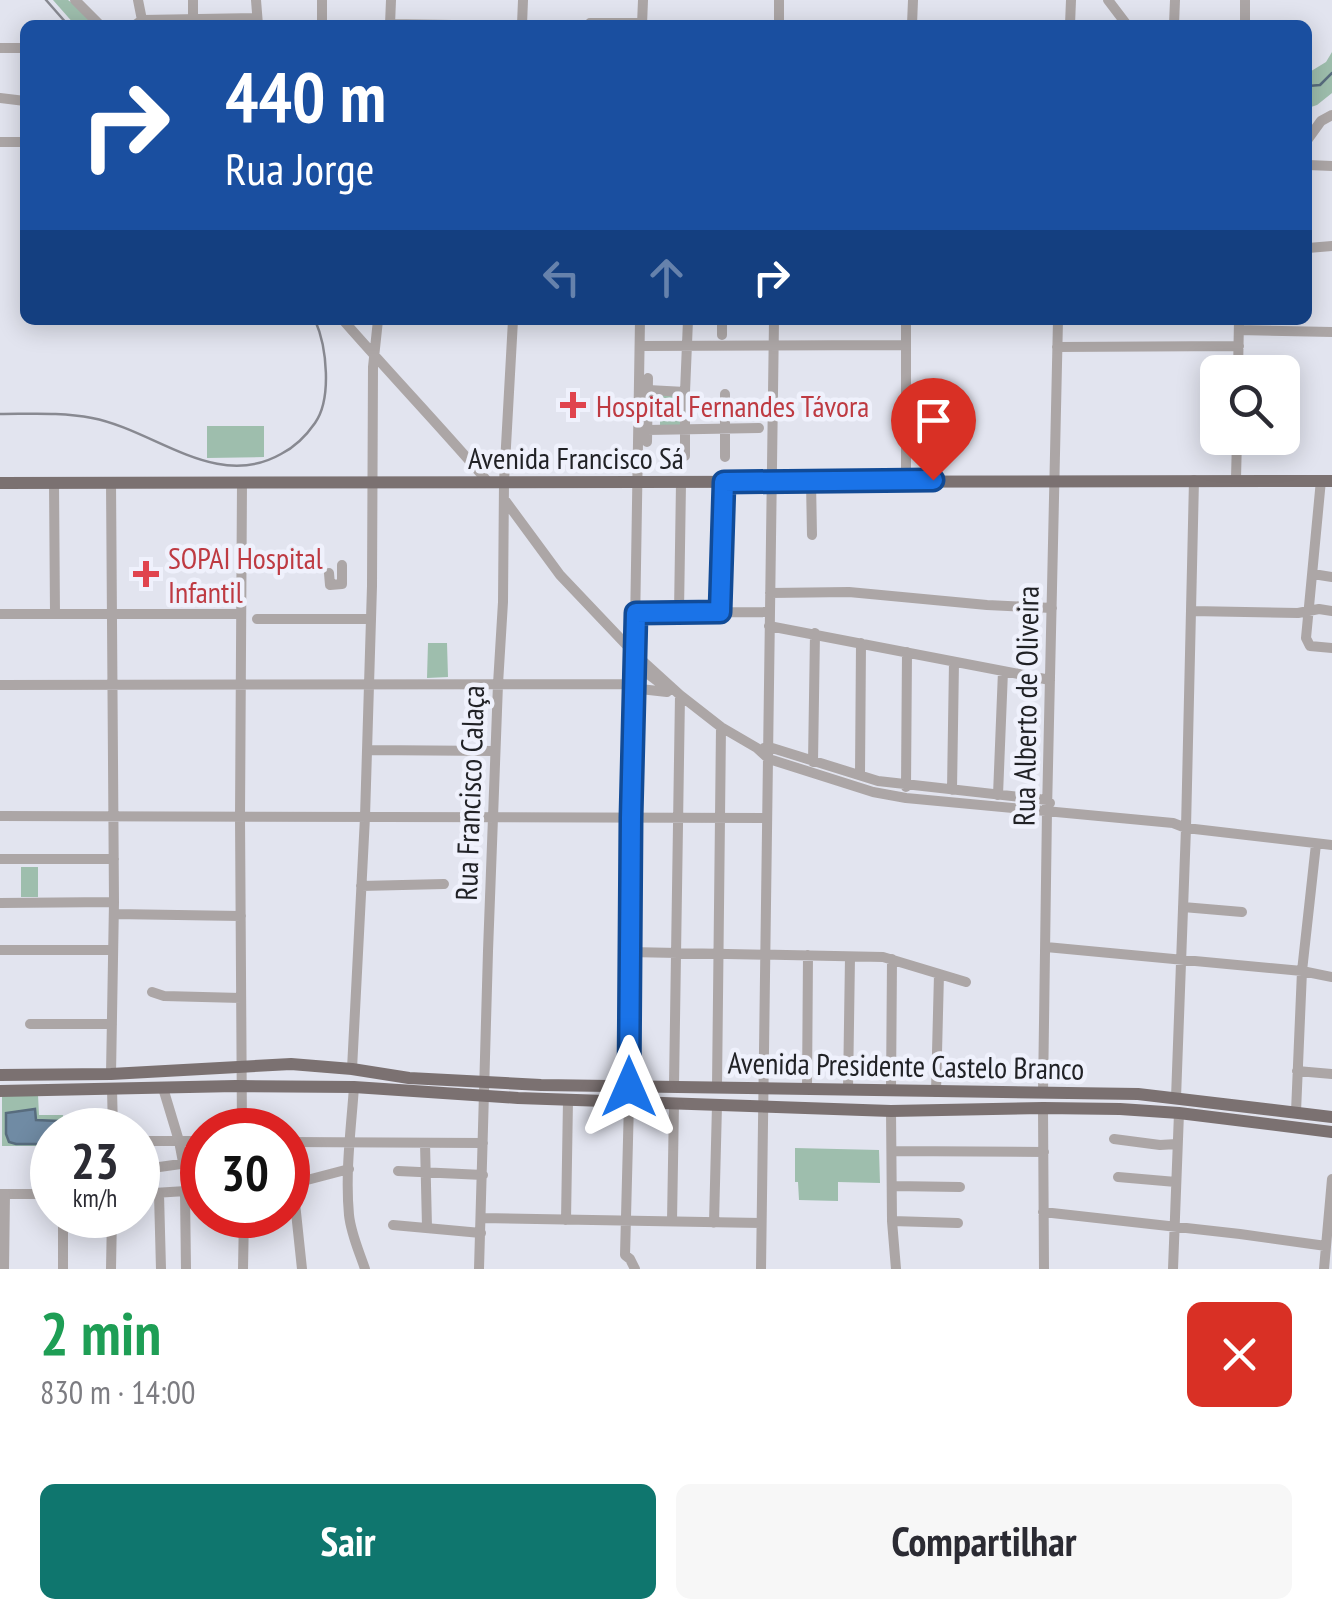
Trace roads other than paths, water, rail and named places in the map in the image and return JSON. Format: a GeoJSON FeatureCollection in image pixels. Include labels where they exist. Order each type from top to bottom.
{"type":"FeatureCollection","features":[{"type":"Feature","properties":{"kind":"main road","name":"Avenida Francisco Sá"},"geometry":{"type":"LineString","coordinates":[[0,483],[1327,480]]}},
{"type":"Feature","properties":{"kind":"main road","name":"Avenida Presidente Castelo Branco"},"geometry":{"type":"LineString","coordinates":[[0,1090],[291,1064],[568,1100],[674,1086],[1138,1094],[1332,1117]]}},
{"type":"Feature","properties":{"kind":"main road","name":"Avenida Presidente Castelo Branco"},"geometry":{"type":"LineString","coordinates":[[0,1075],[164,1088],[485,1089],[629,1094],[674,1104],[891,1111],[1044,1108],[1179,1113],[1332,1132]]}},
{"type":"Feature","properties":{"kind":"main road"},"geometry":{"type":"LineString","coordinates":[[814,1090],[821,1109]]}},
{"type":"Feature","properties":{"kind":"street"},"geometry":{"type":"LineString","coordinates":[[78,1],[95,20]]}},
{"type":"Feature","properties":{"kind":"street"},"geometry":{"type":"LineString","coordinates":[[1312,133],[1332,114]]}},
{"type":"Feature","properties":{"kind":"street"},"geometry":{"type":"LineString","coordinates":[[347,325],[488,482]]}},
{"type":"Feature","properties":{"kind":"street"},"geometry":{"type":"LineString","coordinates":[[352,1069],[365,818],[378,325]]}},
{"type":"Feature","properties":{"kind":"street","name":"Rua Francisco Calaça"},"geometry":{"type":"LineString","coordinates":[[479,1269],[504,482],[514,325]]}},
{"type":"Feature","properties":{"kind":"street"},"geometry":{"type":"LineString","coordinates":[[635,1269],[625,1255],[640,325]]}},
{"type":"Feature","properties":{"kind":"street"},"geometry":{"type":"LineString","coordinates":[[686,456],[688,325]]}},
{"type":"Feature","properties":{"kind":"street"},"geometry":{"type":"LineString","coordinates":[[722,325],[722,334]]}},
{"type":"Feature","properties":{"kind":"street"},"geometry":{"type":"LineString","coordinates":[[761,1269],[765,752],[774,325]]}},
{"type":"Feature","properties":{"kind":"street"},"geometry":{"type":"LineString","coordinates":[[906,325],[906,481]]}},
{"type":"Feature","properties":{"kind":"street","name":"Rua Alberto de Oliveira"},"geometry":{"type":"LineString","coordinates":[[1043,1093],[1058,325]]}},
{"type":"Feature","properties":{"kind":"street"},"geometry":{"type":"LineString","coordinates":[[1238,355],[1239,325],[1332,332]]}},
{"type":"Feature","properties":{"kind":"street"},"geometry":{"type":"LineString","coordinates":[[640,346],[906,345]]}},
{"type":"Feature","properties":{"kind":"street"},"geometry":{"type":"LineString","coordinates":[[1057,347],[1238,346]]}},
{"type":"Feature","properties":{"kind":"street"},"geometry":{"type":"LineString","coordinates":[[685,392],[648,384],[647,436],[685,429],[760,428]]}},
{"type":"Feature","properties":{"kind":"street"},"geometry":{"type":"LineString","coordinates":[[725,394],[725,458]]}},
{"type":"Feature","properties":{"kind":"street"},"geometry":{"type":"LineString","coordinates":[[1236,480],[1237,455]]}},
{"type":"Feature","properties":{"kind":"street"},"geometry":{"type":"LineString","coordinates":[[1176,1098],[1194,480]]}},
{"type":"Feature","properties":{"kind":"street"},"geometry":{"type":"LineString","coordinates":[[1327,480],[1306,638],[1308,644],[1332,648]]}},
{"type":"Feature","properties":{"kind":"street"},"geometry":{"type":"LineString","coordinates":[[111,482],[113,1108]]}},
{"type":"Feature","properties":{"kind":"street"},"geometry":{"type":"LineString","coordinates":[[242,482],[242,1108]]}},
{"type":"Feature","properties":{"kind":"street"},"geometry":{"type":"LineString","coordinates":[[720,612],[724,482]]}},
{"type":"Feature","properties":{"kind":"street"},"geometry":{"type":"LineString","coordinates":[[810,482],[812,535]]}},
{"type":"Feature","properties":{"kind":"street"},"geometry":{"type":"LineString","coordinates":[[54,483],[55,614]]}},
{"type":"Feature","properties":{"kind":"street"},"geometry":{"type":"LineString","coordinates":[[679,612],[682,483]]}},
{"type":"Feature","properties":{"kind":"street"},"geometry":{"type":"LineString","coordinates":[[504,498],[560,575],[674,692],[721,727],[765,752],[873,792],[906,798],[1051,807],[1332,845]]}},
{"type":"Feature","properties":{"kind":"street"},"geometry":{"type":"LineString","coordinates":[[329,573],[330,585],[342,584],[342,565]]}},
{"type":"Feature","properties":{"kind":"street"},"geometry":{"type":"LineString","coordinates":[[1313,574],[1332,577]]}},
{"type":"Feature","properties":{"kind":"street"},"geometry":{"type":"LineString","coordinates":[[770,593],[849,592],[1052,608]]}},
{"type":"Feature","properties":{"kind":"street"},"geometry":{"type":"LineString","coordinates":[[1191,611],[1332,611]]}},
{"type":"Feature","properties":{"kind":"street"},"geometry":{"type":"LineString","coordinates":[[636,613],[770,612]]}},
{"type":"Feature","properties":{"kind":"street"},"geometry":{"type":"LineString","coordinates":[[0,614],[241,614]]}},
{"type":"Feature","properties":{"kind":"street"},"geometry":{"type":"LineString","coordinates":[[257,618],[371,619]]}},
{"type":"Feature","properties":{"kind":"street"},"geometry":{"type":"LineString","coordinates":[[770,626],[1050,680]]}},
{"type":"Feature","properties":{"kind":"street"},"geometry":{"type":"LineString","coordinates":[[814,762],[815,633]]}},
{"type":"Feature","properties":{"kind":"street"},"geometry":{"type":"LineString","coordinates":[[860,775],[862,643]]}},
{"type":"Feature","properties":{"kind":"street"},"geometry":{"type":"LineString","coordinates":[[906,798],[907,652]]}},
{"type":"Feature","properties":{"kind":"street"},"geometry":{"type":"LineString","coordinates":[[952,790],[954,662]]}},
{"type":"Feature","properties":{"kind":"street"},"geometry":{"type":"LineString","coordinates":[[998,795],[1003,670]]}},
{"type":"Feature","properties":{"kind":"street"},"geometry":{"type":"LineString","coordinates":[[0,684],[634,684]]}},
{"type":"Feature","properties":{"kind":"street"},"geometry":{"type":"LineString","coordinates":[[674,692],[678,818],[674,1086]]}},
{"type":"Feature","properties":{"kind":"street"},"geometry":{"type":"LineString","coordinates":[[717,1087],[721,727]]}},
{"type":"Feature","properties":{"kind":"street"},"geometry":{"type":"LineString","coordinates":[[367,750],[495,751]]}},
{"type":"Feature","properties":{"kind":"street"},"geometry":{"type":"LineString","coordinates":[[765,752],[878,781],[998,795],[1051,807]]}},
{"type":"Feature","properties":{"kind":"street"},"geometry":{"type":"LineString","coordinates":[[0,816],[766,818]]}},
{"type":"Feature","properties":{"kind":"street"},"geometry":{"type":"LineString","coordinates":[[1296,1112],[1302,971],[1316,844]]}},
{"type":"Feature","properties":{"kind":"street"},"geometry":{"type":"LineString","coordinates":[[0,859],[114,859]]}},
{"type":"Feature","properties":{"kind":"street"},"geometry":{"type":"LineString","coordinates":[[361,886],[444,884]]}},
{"type":"Feature","properties":{"kind":"street"},"geometry":{"type":"LineString","coordinates":[[0,903],[114,902]]}},
{"type":"Feature","properties":{"kind":"street"},"geometry":{"type":"LineString","coordinates":[[1183,907],[1242,912]]}},
{"type":"Feature","properties":{"kind":"street"},"geometry":{"type":"LineString","coordinates":[[114,914],[240,916]]}},
{"type":"Feature","properties":{"kind":"street"},"geometry":{"type":"LineString","coordinates":[[1046,947],[1332,977]]}},
{"type":"Feature","properties":{"kind":"street"},"geometry":{"type":"LineString","coordinates":[[0,950],[113,950]]}},
{"type":"Feature","properties":{"kind":"street"},"geometry":{"type":"LineString","coordinates":[[630,952],[892,959],[966,982]]}},
{"type":"Feature","properties":{"kind":"street"},"geometry":{"type":"LineString","coordinates":[[808,955],[814,1090]]}},
{"type":"Feature","properties":{"kind":"street"},"geometry":{"type":"LineString","coordinates":[[848,1090],[850,957]]}},
{"type":"Feature","properties":{"kind":"street"},"geometry":{"type":"LineString","coordinates":[[891,1091],[892,959]]}},
{"type":"Feature","properties":{"kind":"street"},"geometry":{"type":"LineString","coordinates":[[936,1092],[939,974]]}},
{"type":"Feature","properties":{"kind":"street"},"geometry":{"type":"LineString","coordinates":[[152,992],[164,996],[241,998]]}},
{"type":"Feature","properties":{"kind":"street"},"geometry":{"type":"LineString","coordinates":[[30,1024],[112,1024]]}},
{"type":"Feature","properties":{"kind":"street"},"geometry":{"type":"LineString","coordinates":[[1297,1071],[1332,1074]]}},
{"type":"Feature","properties":{"kind":"street"},"geometry":{"type":"LineString","coordinates":[[354,1087],[349,1213],[364,1269]]}},
{"type":"Feature","properties":{"kind":"street"},"geometry":{"type":"LineString","coordinates":[[160,1141],[180,1141],[164,1088]]}},
{"type":"Feature","properties":{"kind":"street"},"geometry":{"type":"LineString","coordinates":[[566,1220],[568,1100]]}},
{"type":"Feature","properties":{"kind":"street"},"geometry":{"type":"LineString","coordinates":[[672,1222],[674,1104]]}},
{"type":"Feature","properties":{"kind":"street"},"geometry":{"type":"LineString","coordinates":[[714,1223],[717,1105]]}},
{"type":"Feature","properties":{"kind":"street"},"geometry":{"type":"LineString","coordinates":[[1044,1108],[1044,1269]]}},
{"type":"Feature","properties":{"kind":"street"},"geometry":{"type":"LineString","coordinates":[[891,1111],[896,1269]]}},
{"type":"Feature","properties":{"kind":"street"},"geometry":{"type":"LineString","coordinates":[[1173,1269],[1179,1113]]}},
{"type":"Feature","properties":{"kind":"street"},"geometry":{"type":"LineString","coordinates":[[1114,1139],[1178,1144]]}},
{"type":"Feature","properties":{"kind":"street"},"geometry":{"type":"LineString","coordinates":[[310,1142],[483,1143]]}},
{"type":"Feature","properties":{"kind":"street"},"geometry":{"type":"LineString","coordinates":[[425,1143],[427,1227]]}},
{"type":"Feature","properties":{"kind":"street"},"geometry":{"type":"LineString","coordinates":[[892,1151],[1044,1152]]}},
{"type":"Feature","properties":{"kind":"street"},"geometry":{"type":"LineString","coordinates":[[310,1179],[348,1169]]}},
{"type":"Feature","properties":{"kind":"street"},"geometry":{"type":"LineString","coordinates":[[398,1172],[483,1175]]}},
{"type":"Feature","properties":{"kind":"street"},"geometry":{"type":"LineString","coordinates":[[1118,1177],[1176,1182]]}},
{"type":"Feature","properties":{"kind":"street"},"geometry":{"type":"LineString","coordinates":[[1324,1269],[1332,1179]]}},
{"type":"Feature","properties":{"kind":"street"},"geometry":{"type":"LineString","coordinates":[[893,1186],[960,1186]]}},
{"type":"Feature","properties":{"kind":"street"},"geometry":{"type":"LineString","coordinates":[[160,1194],[180,1192]]}},
{"type":"Feature","properties":{"kind":"street"},"geometry":{"type":"LineString","coordinates":[[4,1269],[3,1194],[30,1194]]}},
{"type":"Feature","properties":{"kind":"street"},"geometry":{"type":"LineString","coordinates":[[1043,1212],[1174,1226],[1328,1253]]}},
{"type":"Feature","properties":{"kind":"street"},"geometry":{"type":"LineString","coordinates":[[481,1218],[761,1223]]}},
{"type":"Feature","properties":{"kind":"street"},"geometry":{"type":"LineString","coordinates":[[892,1221],[958,1224]]}},
{"type":"Feature","properties":{"kind":"street"},"geometry":{"type":"LineString","coordinates":[[393,1225],[481,1234]]}},
{"type":"Feature","properties":{"kind":"street"},"geometry":{"type":"LineString","coordinates":[[63,1238],[63,1269]]}},
{"type":"Feature","properties":{"kind":"street"},"geometry":{"type":"LineString","coordinates":[[112,1238],[112,1269]]}},
{"type":"Feature","properties":{"kind":"street"},"geometry":{"type":"LineString","coordinates":[[160,1238],[161,1269]]}},
{"type":"Feature","properties":{"kind":"street"},"geometry":{"type":"LineString","coordinates":[[186,1238],[186,1269]]}},
{"type":"Feature","properties":{"kind":"street"},"geometry":{"type":"LineString","coordinates":[[243,1269],[244,1238]]}},
{"type":"Feature","properties":{"kind":"street"},"geometry":{"type":"LineString","coordinates":[[298,1238],[302,1269]]}},
{"type":"Feature","properties":{"kind":"street"},"geometry":{"type":"LineString","coordinates":[[160,1254],[186,1254]]}},
{"type":"Feature","properties":{"kind":"water"},"geometry":{"type":"Polygon","coordinates":[[[30,1110],[30,1144],[9,1142],[6,1113],[30,1110]]]}},
{"type":"Feature","properties":{"kind":"waterway"},"geometry":{"type":"LineString","coordinates":[[1312,86],[1320,85],[1332,73]]}},
{"type":"Feature","properties":{"kind":"railway"},"geometry":{"type":"LineString","coordinates":[[46,0],[64,20]]}},
{"type":"Feature","properties":{"kind":"railway"},"geometry":{"type":"LineString","coordinates":[[0,414],[92,418],[209,462],[257,464],[296,445],[320,413],[326,373],[316,325]]}},
{"type":"Feature","properties":{"kind":"place","name":"Hospital Fernandes Távora"},"geometry":{"type":"Point","coordinates":[573,405]}},
{"type":"Feature","properties":{"kind":"place","name":"SOPAI Hospital Infantil"},"geometry":{"type":"Point","coordinates":[146,574]}}]}
